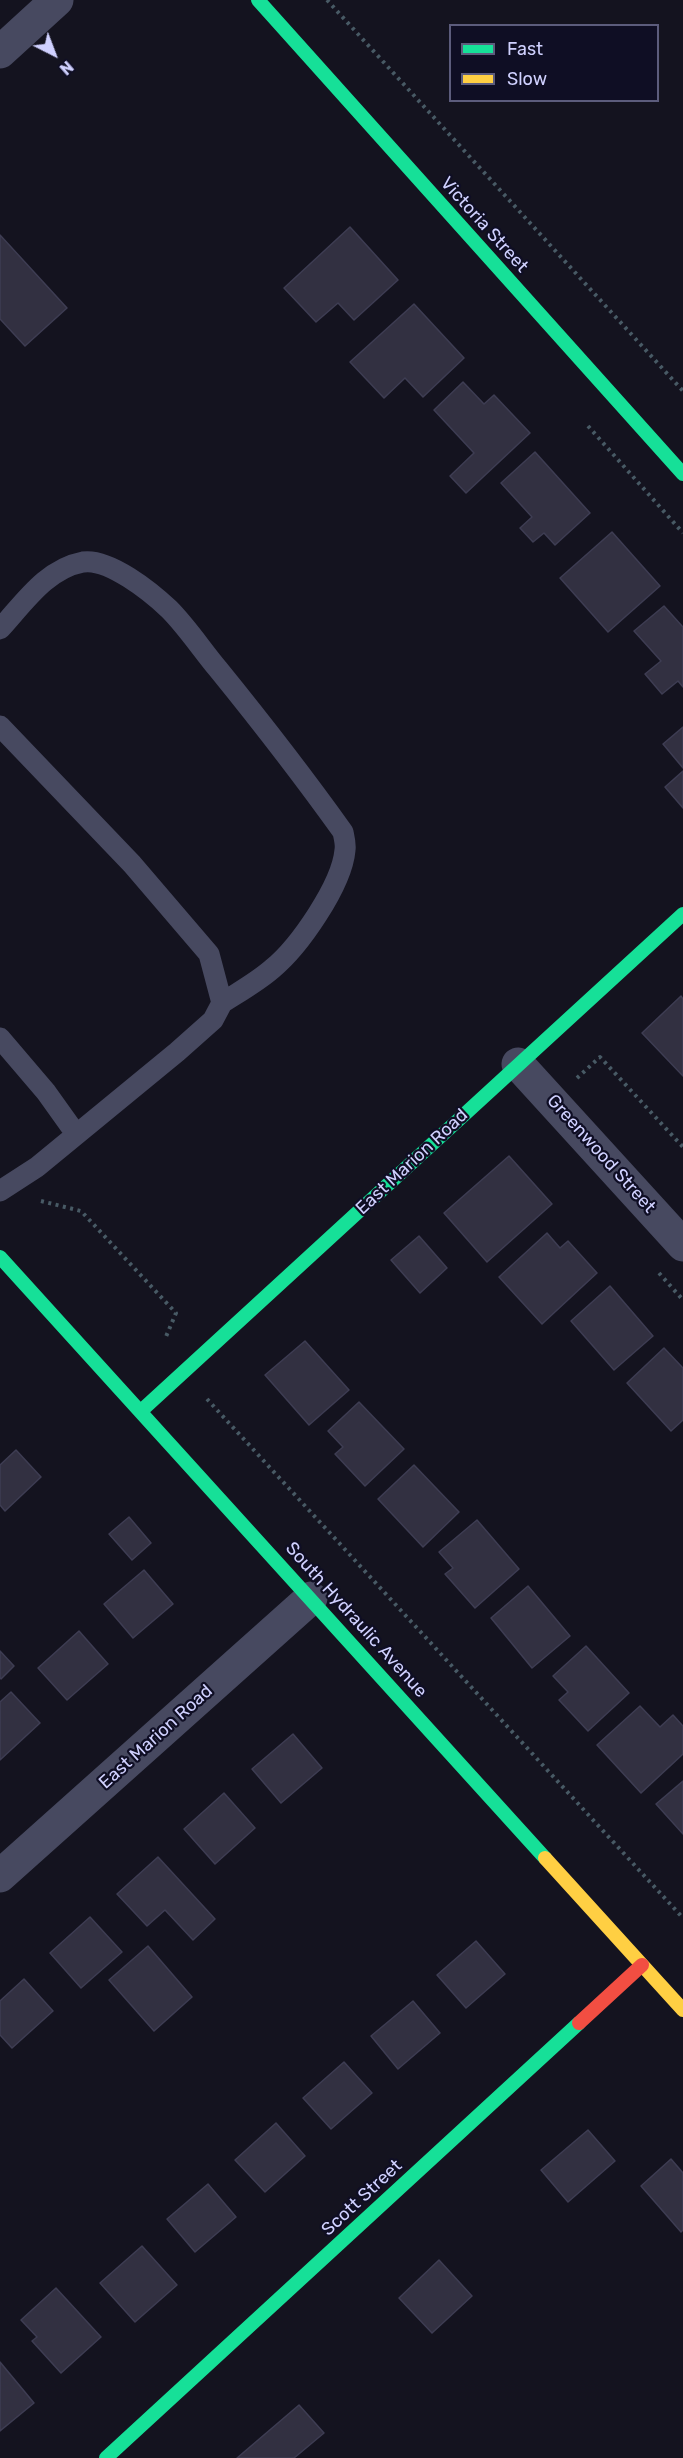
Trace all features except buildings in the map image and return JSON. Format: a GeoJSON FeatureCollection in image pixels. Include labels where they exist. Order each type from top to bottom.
{"type":"FeatureCollection","features":[{"type":"Feature","properties":{"kind":"street"},"geometry":{"type":"LineString","coordinates":[[0,52],[57,0]]}},
{"type":"Feature","properties":{"kind":"street","name":"Victoria Street"},"geometry":{"type":"LineString","coordinates":[[258,0],[683,474]]}},
{"type":"Feature","properties":{"kind":"street","name":"East Marion Road"},"geometry":{"type":"LineString","coordinates":[[141,1411],[683,914]]}},
{"type":"Feature","properties":{"kind":"street","name":"Greenwood Street"},"geometry":{"type":"LineString","coordinates":[[518,1064],[683,1245]]}},
{"type":"Feature","properties":{"kind":"street","name":"South Hydraulic Avenue"},"geometry":{"type":"LineString","coordinates":[[0,1257],[683,2010]]}},
{"type":"Feature","properties":{"kind":"street","name":"East Marion Road"},"geometry":{"type":"LineString","coordinates":[[0,1876],[311,1598]]}},
{"type":"Feature","properties":{"kind":"street","name":"Scott Street"},"geometry":{"type":"LineString","coordinates":[[106,2458],[642,1965]]}},
{"type":"Feature","properties":{"kind":"lane"},"geometry":{"type":"LineString","coordinates":[[0,629],[37,588],[60,568],[86,562],[108,566],[136,583],[169,610],[277,741],[343,832],[345,848],[342,866],[327,901],[273,968],[222,1003],[213,1020],[198,1033],[37,1167],[6,1188]]}},
{"type":"Feature","properties":{"kind":"lane"},"geometry":{"type":"LineString","coordinates":[[0,726],[132,864],[209,954],[222,1003]]}},
{"type":"Feature","properties":{"kind":"lane"},"geometry":{"type":"LineString","coordinates":[[0,1038],[46,1092],[76,1134]]}},
{"type":"Feature","properties":{"kind":"path"},"geometry":{"type":"LineString","coordinates":[[327,0],[683,391]]}},
{"type":"Feature","properties":{"kind":"path"},"geometry":{"type":"LineString","coordinates":[[6,1188],[34,1199],[81,1211],[176,1313],[163,1345],[184,1371],[683,1918]]}},
{"type":"Feature","properties":{"kind":"traffic: fast"},"geometry":{"type":"LineString","coordinates":[[258,0],[683,474]]}},
{"type":"Feature","properties":{"kind":"traffic: fast"},"geometry":{"type":"LineString","coordinates":[[141,1411],[683,914]]}},
{"type":"Feature","properties":{"kind":"traffic: fast"},"geometry":{"type":"LineString","coordinates":[[0,1257],[545,1858]]}},
{"type":"Feature","properties":{"kind":"traffic: fast"},"geometry":{"type":"LineString","coordinates":[[106,2458],[579,2023]]}},
{"type":"Feature","properties":{"kind":"traffic: slow"},"geometry":{"type":"LineString","coordinates":[[545,1858],[683,2010]]}},
{"type":"Feature","properties":{"kind":"traffic: jam"},"geometry":{"type":"LineString","coordinates":[[579,2023],[642,1965]]}}]}
